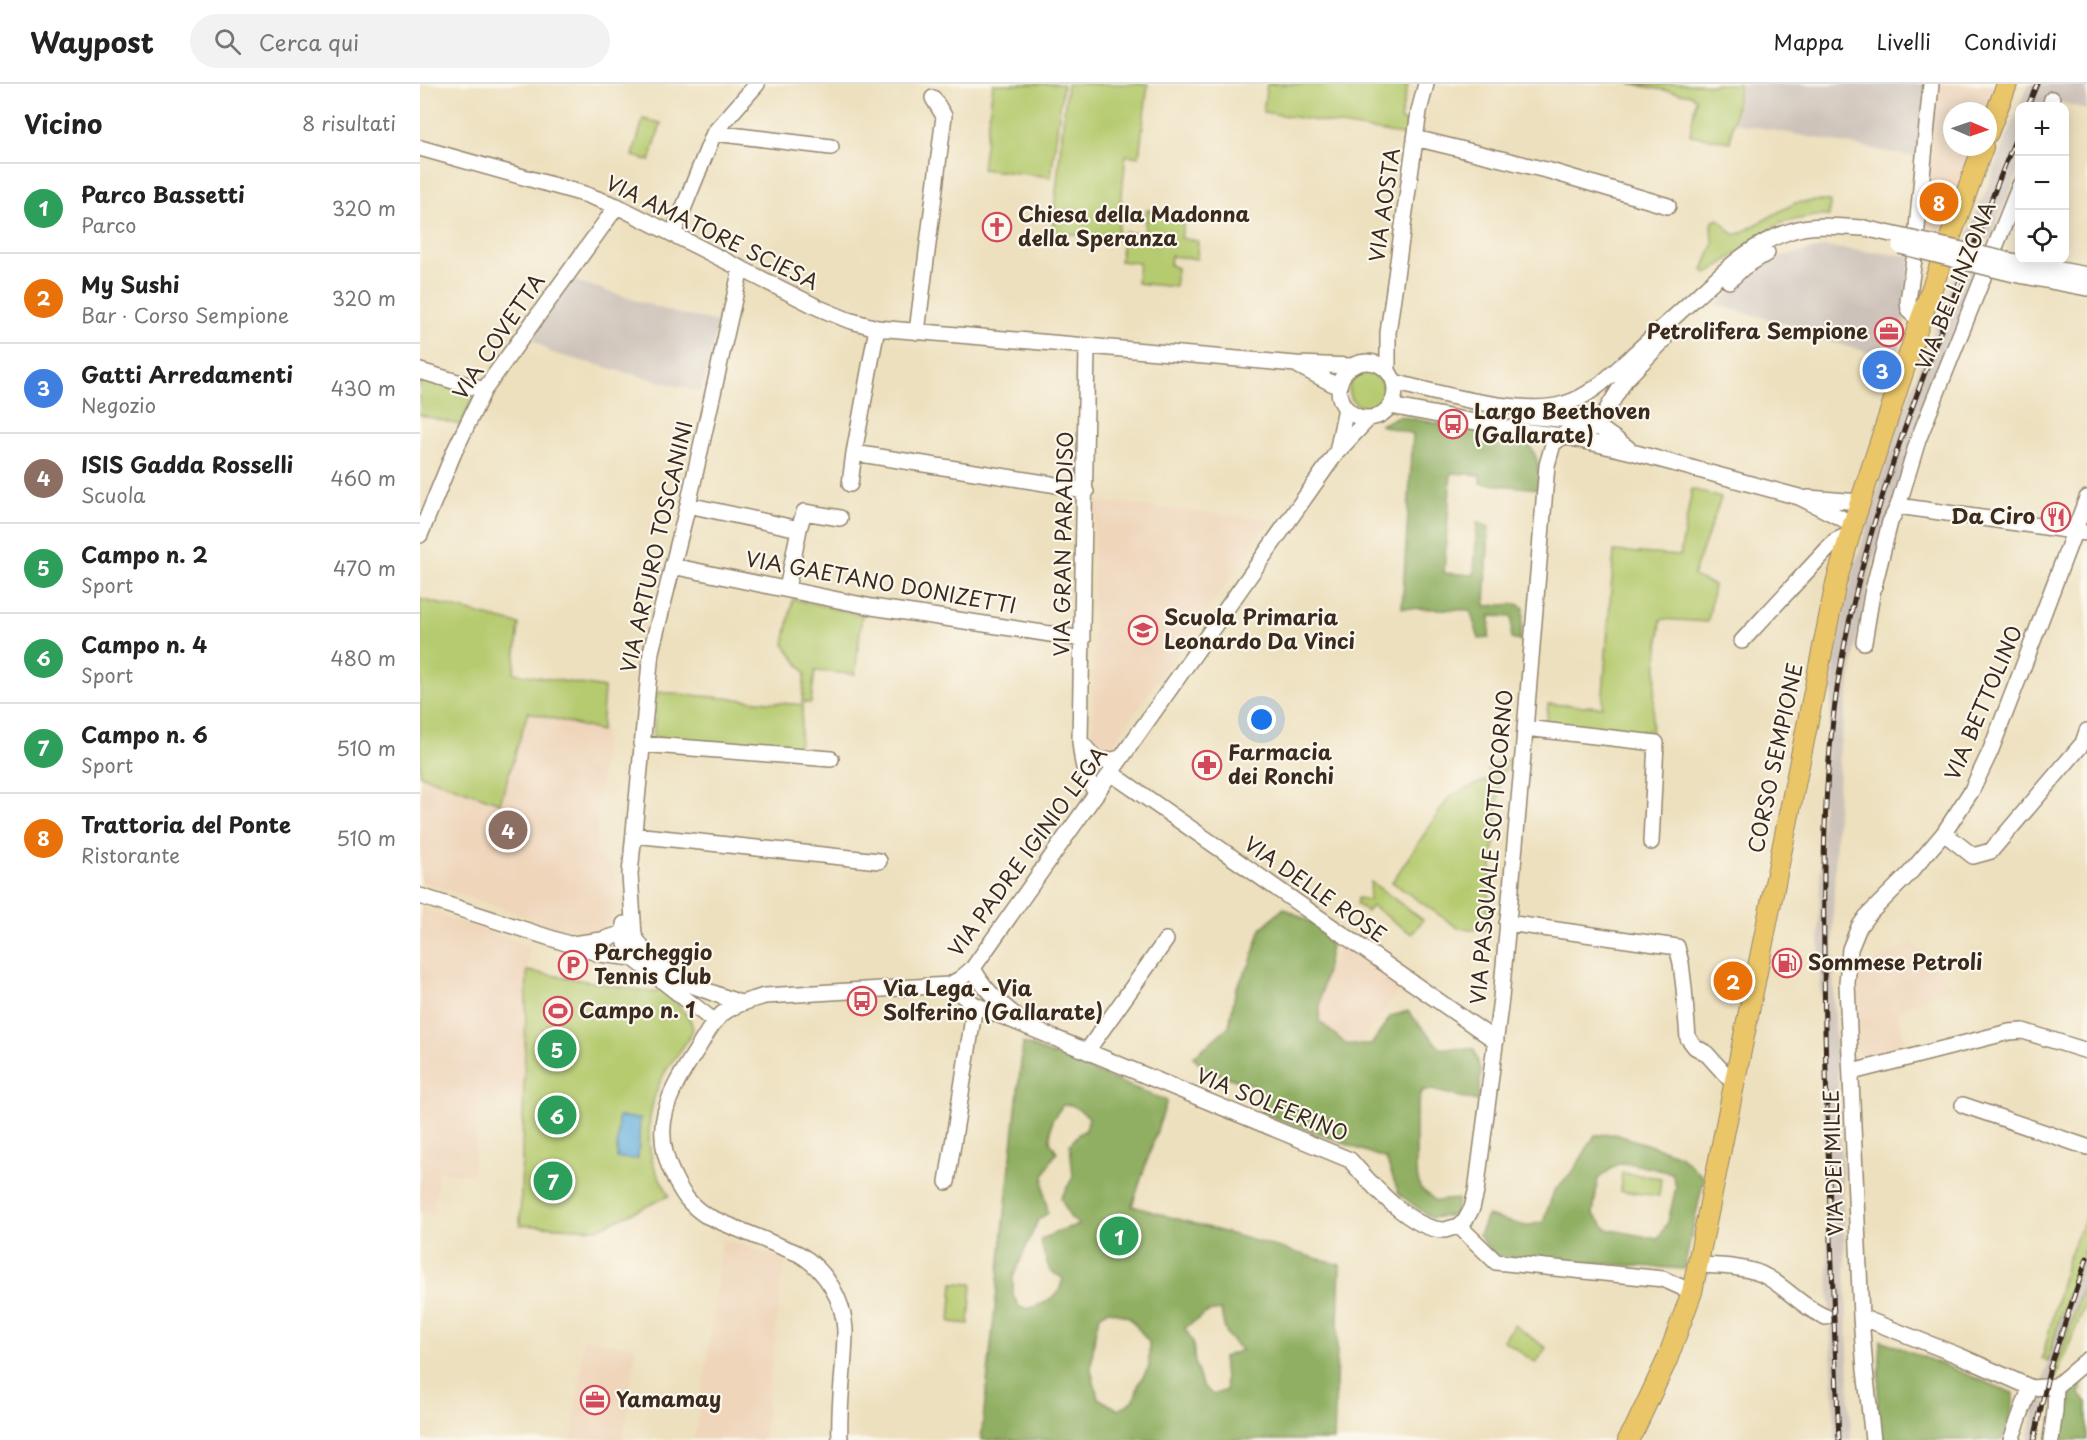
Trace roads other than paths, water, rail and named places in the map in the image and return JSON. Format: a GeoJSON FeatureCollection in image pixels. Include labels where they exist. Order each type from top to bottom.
{"type":"FeatureCollection","features":[{"type":"Feature","properties":{"kind":"main road"},"geometry":{"type":"LineString","coordinates":[[1997,110],[2007,84]]}},
{"type":"Feature","properties":{"kind":"main road","name":"CORSO SEMPIONE"},"geometry":{"type":"LineString","coordinates":[[1634,1436],[1679,1331],[1692,1292],[1836,583],[1860,502],[1920,321],[1980,156]]}},
{"type":"Feature","properties":{"kind":"main road","name":"CORSO SEMPIONE"},"geometry":{"type":"LineString","coordinates":[[1612,1440],[1654,1388]]}},
{"type":"Feature","properties":{"kind":"street"},"geometry":{"type":"LineString","coordinates":[[673,234],[714,133],[757,84]]}},
{"type":"Feature","properties":{"kind":"street","name":"VIA AOSTA"},"geometry":{"type":"LineString","coordinates":[[1391,377],[1388,333],[1415,138],[1426,84]]}},
{"type":"Feature","properties":{"kind":"street"},"geometry":{"type":"LineString","coordinates":[[1920,321],[1909,311],[1908,301],[1931,84]]}},
{"type":"Feature","properties":{"kind":"street"},"geometry":{"type":"LineString","coordinates":[[917,332],[944,116],[933,98]]}},
{"type":"Feature","properties":{"kind":"street"},"geometry":{"type":"LineString","coordinates":[[714,133],[831,147]]}},
{"type":"Feature","properties":{"kind":"street"},"geometry":{"type":"LineString","coordinates":[[1415,138],[1550,171],[1668,206]]}},
{"type":"Feature","properties":{"kind":"street","name":"VIA AMATORE SCIESA"},"geometry":{"type":"LineString","coordinates":[[420,148],[584,194],[617,206],[819,308],[848,320],[877,327],[1296,364],[1360,364]]}},
{"type":"Feature","properties":{"kind":"street","name":"VIA BELLINZONA"},"geometry":{"type":"LineString","coordinates":[[1864,642],[1872,594],[1890,522],[1898,506],[1918,440],[2015,195]]}},
{"type":"Feature","properties":{"kind":"street","name":"VIA COVETTA"},"geometry":{"type":"LineString","coordinates":[[420,535],[423,518],[484,390],[617,206]]}},
{"type":"Feature","properties":{"kind":"street"},"geometry":{"type":"LineString","coordinates":[[1468,400],[1539,408],[1564,405],[1585,396],[1738,258],[1768,240],[1793,230],[1818,226],[1863,232],[2015,268],[2087,288]]}},
{"type":"Feature","properties":{"kind":"street"},"geometry":{"type":"LineString","coordinates":[[1475,423],[1588,431],[1597,426],[1625,380],[1655,349],[1744,267],[1771,250],[1795,240],[1863,232]]}},
{"type":"Feature","properties":{"kind":"street","name":"VIA ARTURO TOSCANINI"},"geometry":{"type":"LineString","coordinates":[[630,935],[623,900],[630,874],[651,652],[688,505],[741,268]]}},
{"type":"Feature","properties":{"kind":"street"},"geometry":{"type":"LineString","coordinates":[[2015,268],[2087,275]]}},
{"type":"Feature","properties":{"kind":"street"},"geometry":{"type":"LineString","coordinates":[[850,484],[877,327]]}},
{"type":"Feature","properties":{"kind":"street","name":"VIA AOSTA"},"geometry":{"type":"LineString","coordinates":[[1360,364],[1379,349],[1388,333]]}},
{"type":"Feature","properties":{"kind":"street","name":"VIA GRAN PARADISO"},"geometry":{"type":"LineString","coordinates":[[1088,346],[1080,741],[1082,763],[1089,784],[1097,793]]}},
{"type":"Feature","properties":{"kind":"street","name":"VIA AMATORE SCIESA"},"geometry":{"type":"LineString","coordinates":[[1296,364],[1339,387]]}},
{"type":"Feature","properties":{"kind":"street"},"geometry":{"type":"LineString","coordinates":[[1391,377],[1394,394],[1390,406],[1380,414],[1369,418],[1355,415],[1346,408],[1341,399],[1339,387],[1344,375],[1360,364],[1380,366],[1391,377],[1511,415],[1582,421],[1597,426],[1632,452]]}},
{"type":"Feature","properties":{"kind":"street"},"geometry":{"type":"LineString","coordinates":[[420,371],[484,390]]}},
{"type":"Feature","properties":{"kind":"street"},"geometry":{"type":"LineString","coordinates":[[1585,396],[1603,401],[1614,437]]}},
{"type":"Feature","properties":{"kind":"street"},"geometry":{"type":"LineString","coordinates":[[1390,406],[1475,423],[1563,436],[1799,497],[1860,502]]}},
{"type":"Feature","properties":{"kind":"street","name":"VIA PADRE IGINIO LEGA"},"geometry":{"type":"LineString","coordinates":[[1337,452],[1346,408]]}},
{"type":"Feature","properties":{"kind":"street","name":"VIA PADRE IGINIO LEGA"},"geometry":{"type":"LineString","coordinates":[[832,1440],[838,1418],[844,1362],[845,1328],[842,1307],[830,1283],[814,1265],[798,1254],[705,1215],[692,1206],[680,1191],[665,1161],[662,1119],[666,1105],[690,1060],[715,1022],[725,1011],[740,1003],[765,996],[949,985],[973,968],[1337,452],[1369,418]]}},
{"type":"Feature","properties":{"kind":"street"},"geometry":{"type":"LineString","coordinates":[[1529,432],[1541,446],[1547,465]]}},
{"type":"Feature","properties":{"kind":"street","name":"VIA PASQUALE SOTTOCORNO"},"geometry":{"type":"LineString","coordinates":[[1459,1226],[1465,1221],[1472,1208],[1476,1192],[1496,1041],[1547,465],[1553,444],[1563,436]]}},
{"type":"Feature","properties":{"kind":"street"},"geometry":{"type":"LineString","coordinates":[[854,453],[1051,484],[1086,492]]}},
{"type":"Feature","properties":{"kind":"street"},"geometry":{"type":"LineString","coordinates":[[1742,641],[1835,541],[1852,529],[1799,497]]}},
{"type":"Feature","properties":{"kind":"street","name":"VIA BETTOLINO"},"geometry":{"type":"LineString","coordinates":[[1852,1072],[1847,983],[1850,949],[1854,938],[1867,916],[1909,874],[1944,833],[1971,790],[1990,752],[2081,532],[2087,498]]}},
{"type":"Feature","properties":{"kind":"street"},"geometry":{"type":"LineString","coordinates":[[688,505],[799,529]]}},
{"type":"Feature","properties":{"kind":"street"},"geometry":{"type":"LineString","coordinates":[[1898,506],[2081,532]]}},
{"type":"Feature","properties":{"kind":"street"},"geometry":{"type":"LineString","coordinates":[[787,589],[804,512],[840,518]]}},
{"type":"Feature","properties":{"kind":"street","name":"VIA GAETANO DONIZETTI"},"geometry":{"type":"LineString","coordinates":[[672,566],[872,607],[1083,639]]}},
{"type":"Feature","properties":{"kind":"street"},"geometry":{"type":"LineString","coordinates":[[1525,728],[1656,743],[1651,842]]}},
{"type":"Feature","properties":{"kind":"street"},"geometry":{"type":"LineString","coordinates":[[1944,833],[1972,856],[1991,851],[2083,742],[2087,731]]}},
{"type":"Feature","properties":{"kind":"street"},"geometry":{"type":"LineString","coordinates":[[1080,741],[1097,760],[1109,762],[1122,757]]}},
{"type":"Feature","properties":{"kind":"street"},"geometry":{"type":"LineString","coordinates":[[641,744],[831,759]]}},
{"type":"Feature","properties":{"kind":"street","name":"VIA DELLE ROSE"},"geometry":{"type":"LineString","coordinates":[[1111,773],[1496,1041]]}},
{"type":"Feature","properties":{"kind":"street"},"geometry":{"type":"LineString","coordinates":[[634,835],[879,861]]}},
{"type":"Feature","properties":{"kind":"street"},"geometry":{"type":"LineString","coordinates":[[420,896],[567,944],[614,957],[633,958],[715,1022]]}},
{"type":"Feature","properties":{"kind":"street"},"geometry":{"type":"LineString","coordinates":[[1507,923],[1677,947],[1682,971],[1688,1038],[1695,1047],[1706,1053],[1734,1084]]}},
{"type":"Feature","properties":{"kind":"street"},"geometry":{"type":"LineString","coordinates":[[567,944],[630,935]]}},
{"type":"Feature","properties":{"kind":"street"},"geometry":{"type":"LineString","coordinates":[[614,957],[630,935]]}},
{"type":"Feature","properties":{"kind":"street"},"geometry":{"type":"LineString","coordinates":[[630,935],[633,958]]}},
{"type":"Feature","properties":{"kind":"street"},"geometry":{"type":"LineString","coordinates":[[630,935],[648,957],[678,980],[740,1003]]}},
{"type":"Feature","properties":{"kind":"street"},"geometry":{"type":"LineString","coordinates":[[1087,1051],[1166,940]]}},
{"type":"Feature","properties":{"kind":"street","name":"VIA SOLFERINO"},"geometry":{"type":"LineString","coordinates":[[973,968],[981,984],[998,1002],[1031,1028]]}},
{"type":"Feature","properties":{"kind":"street","name":"VIA SOLFERINO"},"geometry":{"type":"LineString","coordinates":[[949,985],[975,1005],[1350,1160],[1384,1198],[1409,1216],[1431,1227],[1444,1230],[1459,1226]]}},
{"type":"Feature","properties":{"kind":"street"},"geometry":{"type":"LineString","coordinates":[[947,1182],[975,1005]]}},
{"type":"Feature","properties":{"kind":"street","name":"VIA DEI MILLE"},"geometry":{"type":"LineString","coordinates":[[1872,1437],[1861,1317],[1852,1072],[2009,1032],[2023,1031],[2087,1051]]}},
{"type":"Feature","properties":{"kind":"street"},"geometry":{"type":"LineString","coordinates":[[1963,1105],[2087,1147]]}},
{"type":"Feature","properties":{"kind":"street"},"geometry":{"type":"LineString","coordinates":[[1459,1226],[1496,1262],[1663,1279],[1692,1292]]}},
{"type":"Feature","properties":{"kind":"street"},"geometry":{"type":"LineString","coordinates":[[1697,1265],[1723,1266],[1765,1275],[1814,1312],[1826,1317]]}},
{"type":"Feature","properties":{"kind":"street"},"geometry":{"type":"LineString","coordinates":[[1861,1317],[1960,1356],[2028,1387],[2050,1387],[2087,1360]]}},
{"type":"Feature","properties":{"kind":"street"},"geometry":{"type":"LineString","coordinates":[[2011,1440],[2028,1394],[2028,1387]]}},
{"type":"Feature","properties":{"kind":"street"},"geometry":{"type":"LineString","coordinates":[[2050,1387],[2055,1411],[2051,1440]]}},
{"type":"Feature","properties":{"kind":"street","name":"VIA PADRE IGINIO LEGA"},"geometry":{"type":"LineString","coordinates":[[838,1418],[840,1440]]}},
{"type":"Feature","properties":{"kind":"water"},"geometry":{"type":"Polygon","coordinates":[[[618,1117],[640,1118],[638,1159],[617,1158],[618,1117]]]}},
{"type":"Feature","properties":{"kind":"railway"},"geometry":{"type":"LineString","coordinates":[[2030,102],[2037,84]]}},
{"type":"Feature","properties":{"kind":"railway"},"geometry":{"type":"LineString","coordinates":[[1839,1440],[1829,1183],[1824,936],[1826,796],[1835,704],[1852,608],[1893,462],[1927,367],[2015,140]]}},
{"type":"Feature","properties":{"kind":"railway"},"geometry":{"type":"LineString","coordinates":[[2034,1440],[2050,1367],[2087,1258]]}},
{"type":"Feature","properties":{"kind":"place","name":"Trattoria del Ponte"},"geometry":{"type":"Point","coordinates":[1939,202]}},
{"type":"Feature","properties":{"kind":"place","name":"Chiesa della Madonna della Speranza"},"geometry":{"type":"Point","coordinates":[997,227]}},
{"type":"Feature","properties":{"kind":"place","name":"Petrolifera Sempione"},"geometry":{"type":"Point","coordinates":[1889,332]}},
{"type":"Feature","properties":{"kind":"place","name":"Gatti Arredamenti"},"geometry":{"type":"Point","coordinates":[1882,370]}},
{"type":"Feature","properties":{"kind":"place","name":"Largo Beethoven (Gallarate)"},"geometry":{"type":"Point","coordinates":[1453,424]}},
{"type":"Feature","properties":{"kind":"place","name":"Da Ciro"},"geometry":{"type":"Point","coordinates":[2056,517]}},
{"type":"Feature","properties":{"kind":"place","name":"Scuola Primaria Leonardo Da Vinci"},"geometry":{"type":"Point","coordinates":[1143,630]}},
{"type":"Feature","properties":{"kind":"place","name":"Farmacia dei Ronchi"},"geometry":{"type":"Point","coordinates":[1207,765]}},
{"type":"Feature","properties":{"kind":"place","name":"ISIS Gadda Rosselli"},"geometry":{"type":"Point","coordinates":[508,830]}},
{"type":"Feature","properties":{"kind":"place","name":"Sommese Petroli"},"geometry":{"type":"Point","coordinates":[1787,963]}},
{"type":"Feature","properties":{"kind":"place","name":"Parcheggio Tennis Club"},"geometry":{"type":"Point","coordinates":[573,965]}},
{"type":"Feature","properties":{"kind":"place","name":"My Sushi"},"geometry":{"type":"Point","coordinates":[1733,981]}},
{"type":"Feature","properties":{"kind":"place","name":"Via Lega - Via Solferino (Gallarate)"},"geometry":{"type":"Point","coordinates":[862,1001]}},
{"type":"Feature","properties":{"kind":"place","name":"Campo n. 1"},"geometry":{"type":"Point","coordinates":[558,1011]}},
{"type":"Feature","properties":{"kind":"place","name":"Campo n. 2"},"geometry":{"type":"Point","coordinates":[557,1049]}},
{"type":"Feature","properties":{"kind":"place","name":"Campo n. 4"},"geometry":{"type":"Point","coordinates":[557,1115]}},
{"type":"Feature","properties":{"kind":"place","name":"Campo n. 6"},"geometry":{"type":"Point","coordinates":[553,1181]}},
{"type":"Feature","properties":{"kind":"place","name":"Parco Bassetti"},"geometry":{"type":"Point","coordinates":[1119,1236]}},
{"type":"Feature","properties":{"kind":"place","name":"Yamamay"},"geometry":{"type":"Point","coordinates":[595,1400]}}]}
